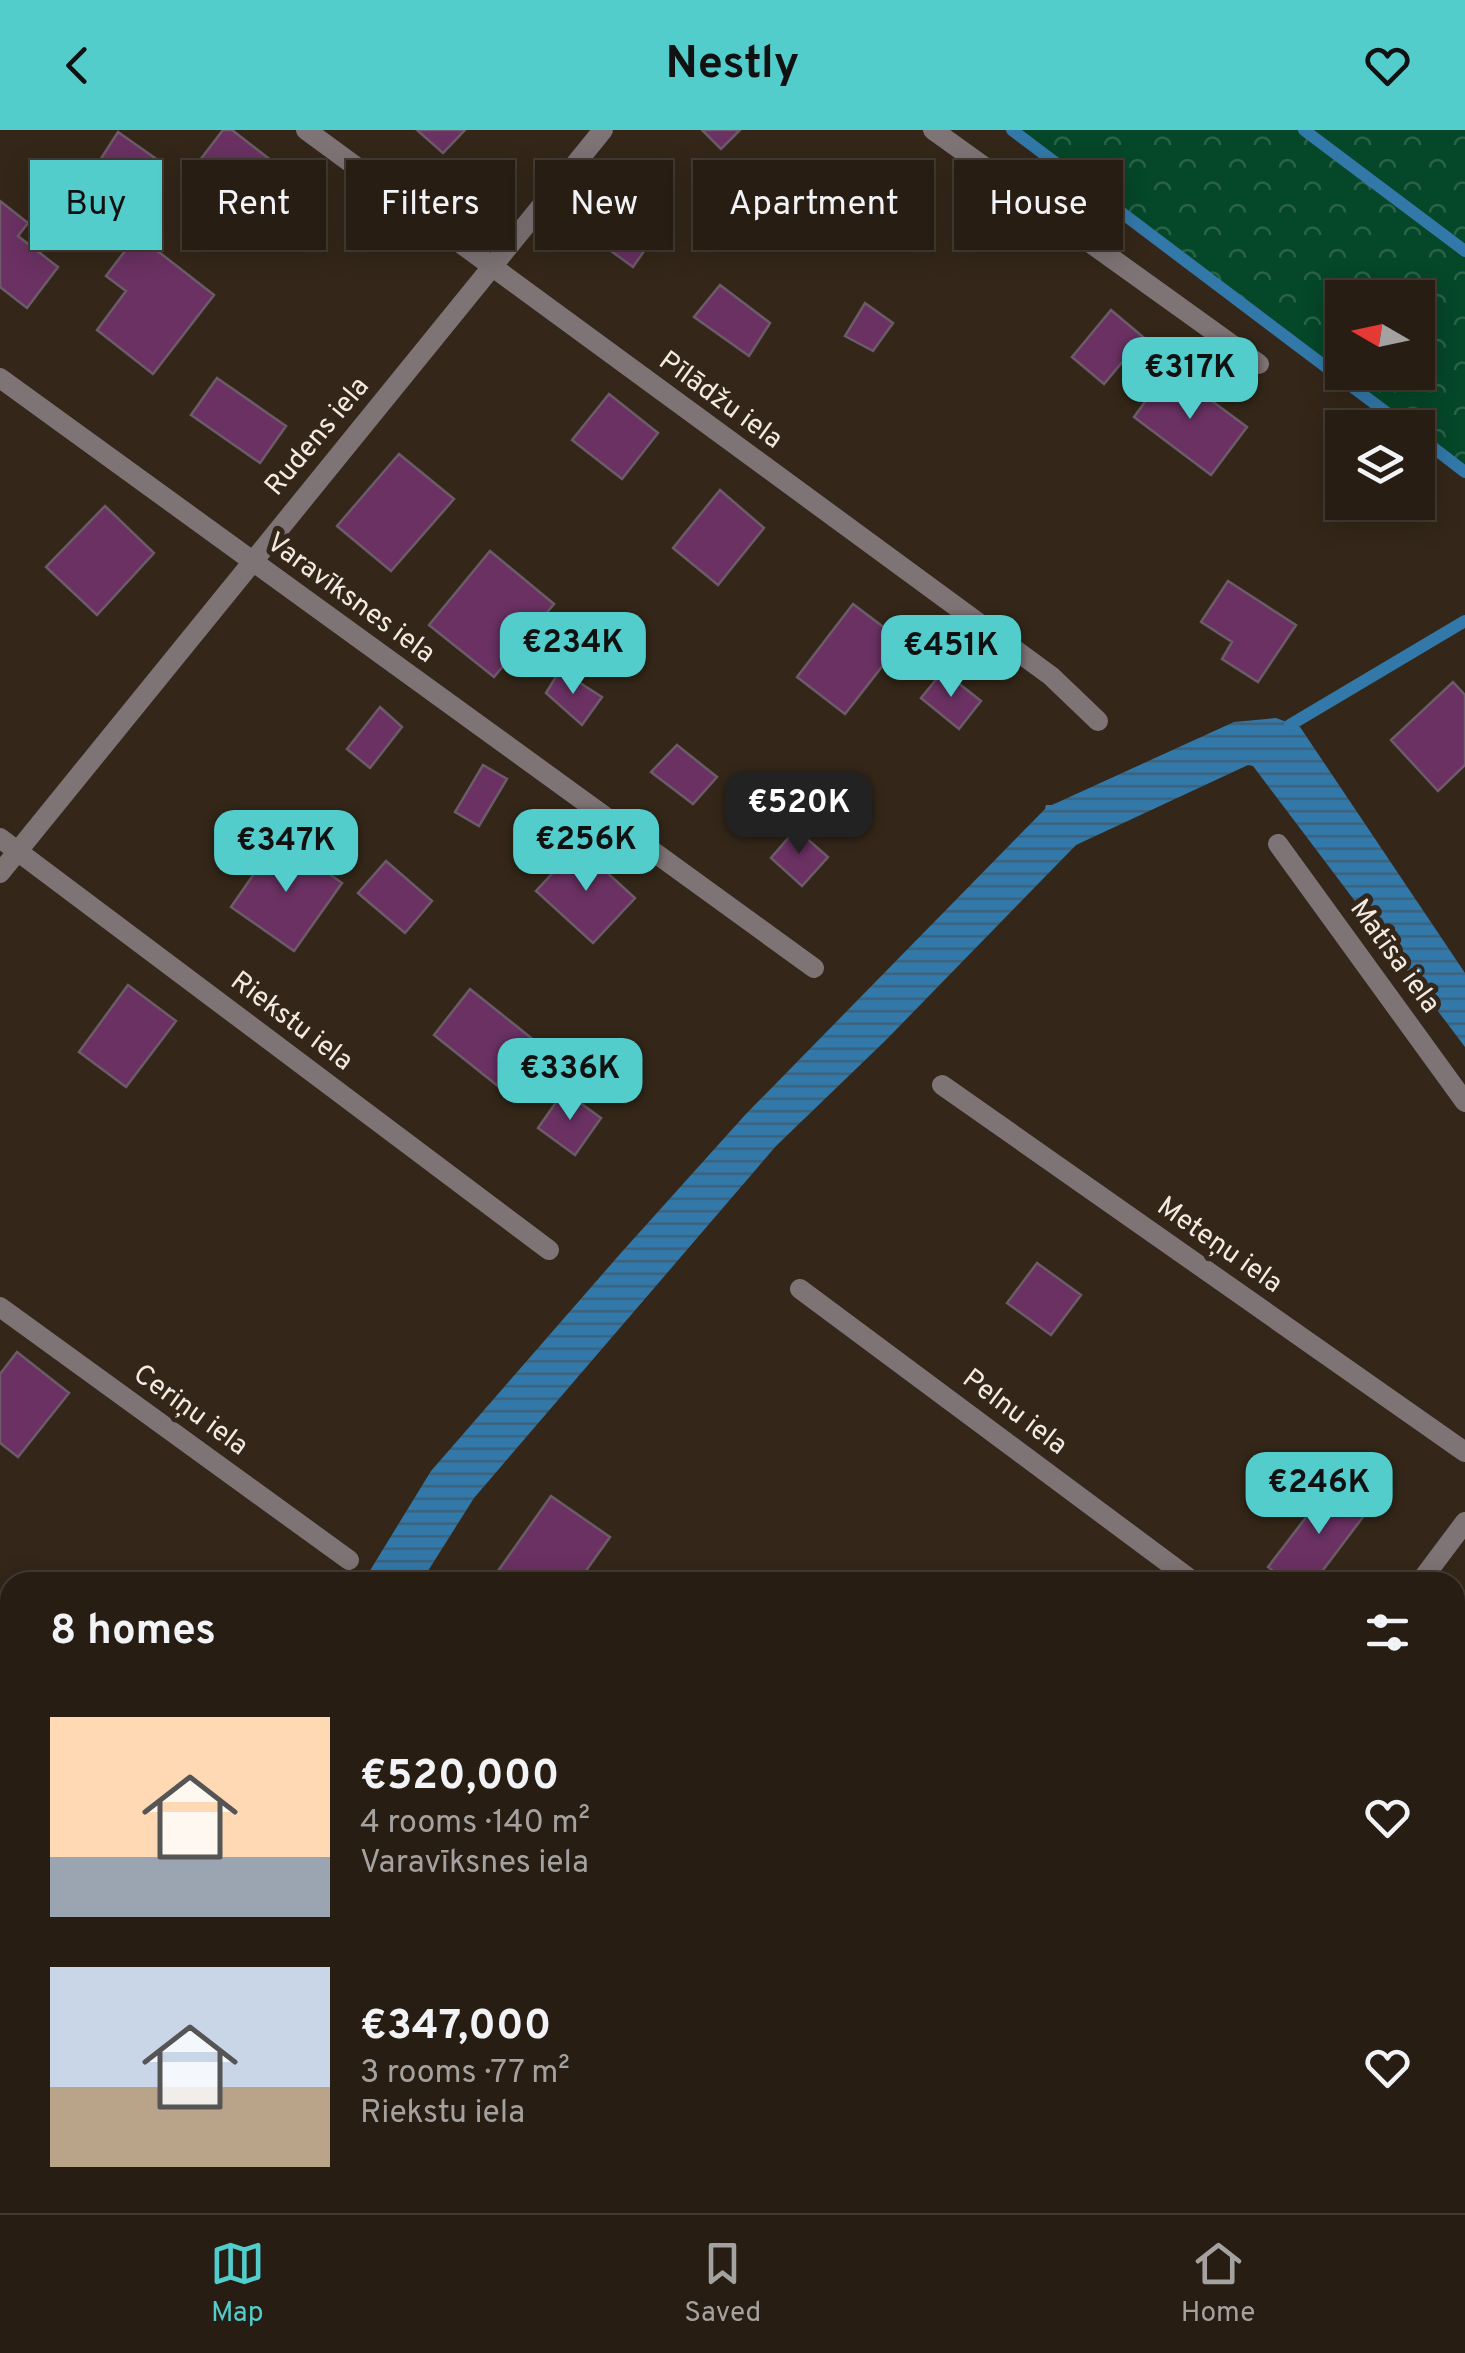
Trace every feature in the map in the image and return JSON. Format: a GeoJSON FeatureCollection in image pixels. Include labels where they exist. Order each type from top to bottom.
{"type":"FeatureCollection","features":[{"type":"Feature","properties":{"kind":"street","name":"Pīlādžu iela"},"geometry":{"type":"LineString","coordinates":[[306,130],[1050,676],[1098,721]]}},
{"type":"Feature","properties":{"kind":"street","name":"Rudens iela"},"geometry":{"type":"LineString","coordinates":[[0,873],[9,845],[252,562],[603,130]]}},
{"type":"Feature","properties":{"kind":"street"},"geometry":{"type":"LineString","coordinates":[[933,130],[1259,364]]}},
{"type":"Feature","properties":{"kind":"street","name":"Varavīksnes iela"},"geometry":{"type":"LineString","coordinates":[[0,378],[814,968]]}},
{"type":"Feature","properties":{"kind":"street","name":"Matīsa iela"},"geometry":{"type":"LineString","coordinates":[[1278,844],[1465,1102]]}},
{"type":"Feature","properties":{"kind":"street","name":"Riekstu iela"},"geometry":{"type":"LineString","coordinates":[[9,845],[550,1250]]}},
{"type":"Feature","properties":{"kind":"street","name":"Meteņu iela"},"geometry":{"type":"LineString","coordinates":[[942,1085],[1465,1452]]}},
{"type":"Feature","properties":{"kind":"street","name":"Pelnu iela"},"geometry":{"type":"LineString","coordinates":[[800,1288],[1181,1572]]}},
{"type":"Feature","properties":{"kind":"street","name":"Ceriņu iela"},"geometry":{"type":"LineString","coordinates":[[0,1307],[348,1560]]}},
{"type":"Feature","properties":{"kind":"street"},"geometry":{"type":"LineString","coordinates":[[1428,1572],[1465,1522]]}},
{"type":"Feature","properties":{"kind":"green space"},"geometry":{"type":"Polygon","coordinates":[[[1012,130],[1465,130],[1465,472],[1435,449],[1435,410],[1384,410],[1358,390],[1435,390],[1435,280],[1325,280],[1325,365],[1123,213],[1123,160],[1052,160],[1012,130]]]}},
{"type":"Feature","properties":{"kind":"water"},"geometry":{"type":"Polygon","coordinates":[[[1276,718],[1300,727],[1465,973],[1465,1047],[1253,766],[1076,845],[886,1040],[776,1146],[474,1498],[427,1572],[369,1572],[431,1471],[620,1254],[745,1115],[1046,805],[1234,722],[1276,718]]]}},
{"type":"Feature","properties":{"kind":"building"},"geometry":{"type":"Polygon","coordinates":[[[223,130],[232,130],[271,160],[200,160],[223,130]]]}},
{"type":"Feature","properties":{"kind":"building"},"geometry":{"type":"Polygon","coordinates":[[[417,130],[465,130],[443,153],[417,130]]]}},
{"type":"Feature","properties":{"kind":"building"},"geometry":{"type":"Polygon","coordinates":[[[702,130],[740,130],[721,149],[702,130]]]}},
{"type":"Feature","properties":{"kind":"building"},"geometry":{"type":"Polygon","coordinates":[[[118,132],[155,158],[153,160],[100,160],[118,132]]]}},
{"type":"Feature","properties":{"kind":"building"},"geometry":{"type":"Polygon","coordinates":[[[0,201],[28,223],[18,236],[30,245],[30,250],[36,250],[58,267],[27,308],[0,287],[0,201]]]}},
{"type":"Feature","properties":{"kind":"building"},"geometry":{"type":"Polygon","coordinates":[[[126,250],[156,250],[214,295],[153,374],[97,330],[126,291],[106,276],[126,250]]]}},
{"type":"Feature","properties":{"kind":"building"},"geometry":{"type":"Polygon","coordinates":[[[610,250],[645,250],[633,267],[610,250]]]}},
{"type":"Feature","properties":{"kind":"building"},"geometry":{"type":"Polygon","coordinates":[[[720,285],[770,323],[749,356],[694,317],[720,285]]]}},
{"type":"Feature","properties":{"kind":"building"},"geometry":{"type":"Polygon","coordinates":[[[865,303],[893,323],[873,351],[845,336],[865,303]]]}},
{"type":"Feature","properties":{"kind":"building"},"geometry":{"type":"Polygon","coordinates":[[[1111,310],[1143,337],[1104,384],[1072,357],[1111,310]]]}},
{"type":"Feature","properties":{"kind":"building"},"geometry":{"type":"Polygon","coordinates":[[[1169,369],[1247,427],[1211,475],[1134,417],[1169,369]]]}},
{"type":"Feature","properties":{"kind":"building"},"geometry":{"type":"Polygon","coordinates":[[[217,378],[286,426],[260,463],[191,415],[217,378]]]}},
{"type":"Feature","properties":{"kind":"building"},"geometry":{"type":"Polygon","coordinates":[[[609,394],[658,433],[622,479],[572,440],[609,394]]]}},
{"type":"Feature","properties":{"kind":"building"},"geometry":{"type":"Polygon","coordinates":[[[399,454],[454,499],[391,571],[337,526],[399,454]]]}},
{"type":"Feature","properties":{"kind":"building"},"geometry":{"type":"Polygon","coordinates":[[[720,490],[764,528],[718,585],[673,548],[720,490]]]}},
{"type":"Feature","properties":{"kind":"building"},"geometry":{"type":"Polygon","coordinates":[[[105,506],[154,553],[97,615],[46,567],[105,506]]]}},
{"type":"Feature","properties":{"kind":"building"},"geometry":{"type":"Polygon","coordinates":[[[490,551],[554,604],[494,677],[429,625],[490,551]]]}},
{"type":"Feature","properties":{"kind":"building"},"geometry":{"type":"Polygon","coordinates":[[[1228,581],[1296,625],[1258,682],[1222,659],[1232,642],[1201,622],[1228,581]]]}},
{"type":"Feature","properties":{"kind":"building"},"geometry":{"type":"Polygon","coordinates":[[[853,604],[902,641],[845,714],[797,677],[853,604]]]}},
{"type":"Feature","properties":{"kind":"building"},"geometry":{"type":"Polygon","coordinates":[[[560,670],[602,697],[582,725],[546,693],[560,670]]]}},
{"type":"Feature","properties":{"kind":"building"},"geometry":{"type":"Polygon","coordinates":[[[943,671],[981,701],[959,729],[921,698],[943,671]]]}},
{"type":"Feature","properties":{"kind":"building"},"geometry":{"type":"Polygon","coordinates":[[[1453,682],[1465,695],[1465,765],[1438,791],[1391,740],[1453,682]]]}},
{"type":"Feature","properties":{"kind":"building"},"geometry":{"type":"Polygon","coordinates":[[[380,707],[402,727],[370,768],[347,749],[380,707]]]}},
{"type":"Feature","properties":{"kind":"building"},"geometry":{"type":"Polygon","coordinates":[[[677,745],[717,777],[693,804],[651,772],[677,745]]]}},
{"type":"Feature","properties":{"kind":"building"},"geometry":{"type":"Polygon","coordinates":[[[483,765],[507,779],[479,826],[455,812],[483,765]]]}},
{"type":"Feature","properties":{"kind":"building"},"geometry":{"type":"Polygon","coordinates":[[[796,829],[828,857],[802,886],[771,858],[796,829]]]}},
{"type":"Feature","properties":{"kind":"building"},"geometry":{"type":"Polygon","coordinates":[[[279,838],[342,883],[294,951],[231,907],[279,838]]]}},
{"type":"Feature","properties":{"kind":"building"},"geometry":{"type":"Polygon","coordinates":[[[578,846],[635,898],[593,943],[536,891],[578,846]]]}},
{"type":"Feature","properties":{"kind":"building"},"geometry":{"type":"Polygon","coordinates":[[[386,861],[432,901],[405,933],[358,893],[386,861]]]}},
{"type":"Feature","properties":{"kind":"building"},"geometry":{"type":"Polygon","coordinates":[[[128,985],[176,1021],[126,1087],[79,1052],[128,985]]]}},
{"type":"Feature","properties":{"kind":"building"},"geometry":{"type":"Polygon","coordinates":[[[470,989],[535,1041],[499,1087],[434,1035],[470,989]]]}},
{"type":"Feature","properties":{"kind":"building"},"geometry":{"type":"Polygon","coordinates":[[[564,1091],[601,1118],[575,1155],[538,1128],[564,1091]]]}},
{"type":"Feature","properties":{"kind":"building"},"geometry":{"type":"Polygon","coordinates":[[[1037,1263],[1081,1295],[1051,1335],[1007,1303],[1037,1263]]]}},
{"type":"Feature","properties":{"kind":"building"},"geometry":{"type":"Polygon","coordinates":[[[17,1352],[69,1393],[18,1457],[0,1443],[0,1374],[17,1352]]]}},
{"type":"Feature","properties":{"kind":"building"},"geometry":{"type":"Polygon","coordinates":[[[1333,1482],[1369,1509],[1322,1572],[1275,1572],[1268,1567],[1333,1482]]]}},
{"type":"Feature","properties":{"kind":"building"},"geometry":{"type":"Polygon","coordinates":[[[551,1496],[610,1537],[585,1572],[497,1572],[551,1496]]]}},
{"type":"Feature","properties":{"kind":"waterway"},"geometry":{"type":"LineString","coordinates":[[1012,130],[1383,410]]}},
{"type":"Feature","properties":{"kind":"waterway"},"geometry":{"type":"LineString","coordinates":[[1304,130],[1465,251]]}},
{"type":"Feature","properties":{"kind":"waterway"},"geometry":{"type":"LineString","coordinates":[[1435,449],[1465,472]]}},
{"type":"Feature","properties":{"kind":"waterway"},"geometry":{"type":"LineString","coordinates":[[1290,725],[1465,621]]}}]}
